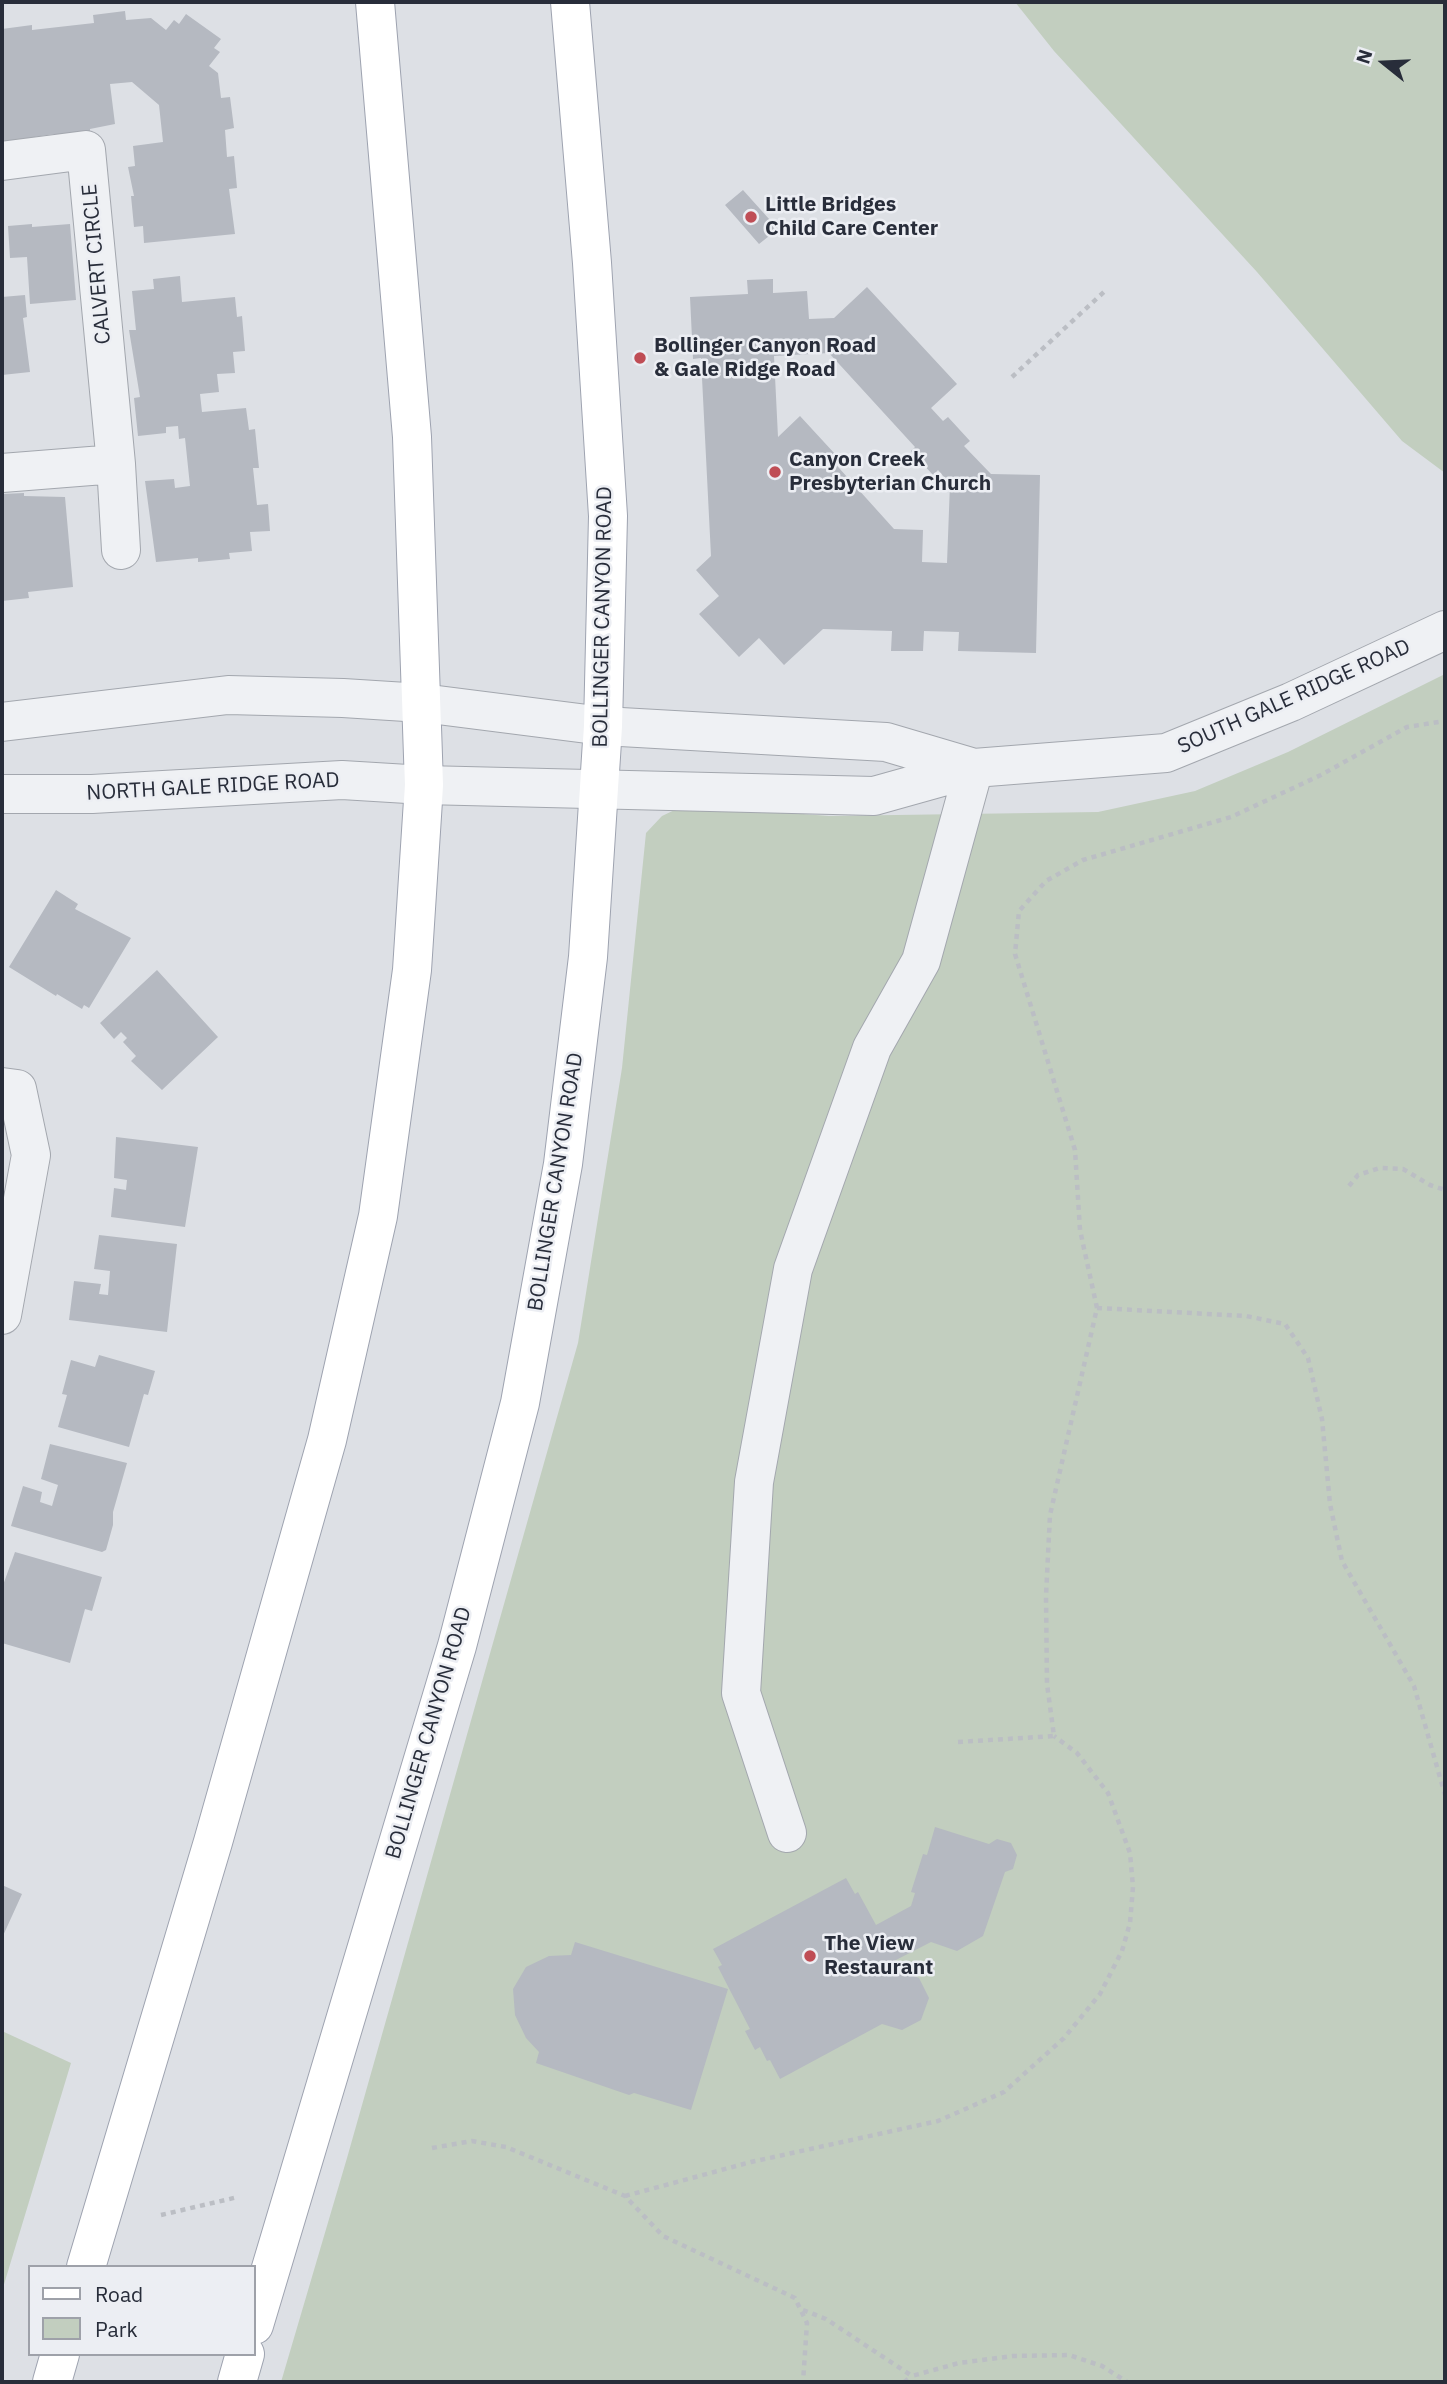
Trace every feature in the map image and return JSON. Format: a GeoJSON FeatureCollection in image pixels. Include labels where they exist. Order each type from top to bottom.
{"type":"FeatureCollection","features":[{"type":"Feature","properties":{"kind":"main road"},"geometry":{"type":"LineString","coordinates":[[87,2265],[213,1842],[327,1440],[379,1216],[412,970],[424,785],[412,437],[375,2]]}},
{"type":"Feature","properties":{"kind":"main road","name":"BOLLINGER CANYON ROAD"},"geometry":{"type":"LineString","coordinates":[[256,2318],[457,1646],[520,1403],[563,1164],[588,957],[603,726],[608,516],[592,263],[570,2]]}},
{"type":"Feature","properties":{"kind":"main road"},"geometry":{"type":"LineString","coordinates":[[52,2382],[59,2356]]}},
{"type":"Feature","properties":{"kind":"main road"},"geometry":{"type":"LineString","coordinates":[[237,2382],[244,2356]]}},
{"type":"Feature","properties":{"kind":"street","name":"CALVERT CIRCLE"},"geometry":{"type":"LineString","coordinates":[[2,160],[86,149],[116,464],[121,550]]}},
{"type":"Feature","properties":{"kind":"street"},"geometry":{"type":"LineString","coordinates":[[2,473],[116,464]]}},
{"type":"Feature","properties":{"kind":"street","name":"SOUTH GALE RIDGE ROAD"},"geometry":{"type":"LineString","coordinates":[[599,788],[874,796],[974,768],[1166,753],[1291,702],[1445,630]]}},
{"type":"Feature","properties":{"kind":"street"},"geometry":{"type":"LineString","coordinates":[[2,722],[228,695],[422,703]]}},
{"type":"Feature","properties":{"kind":"street","name":"SOUTH GALE RIDGE ROAD"},"geometry":{"type":"LineString","coordinates":[[422,703],[603,726],[886,742],[974,768]]}},
{"type":"Feature","properties":{"kind":"street"},"geometry":{"type":"LineString","coordinates":[[787,1833],[741,1693],[754,1482],[793,1269],[872,1048],[921,961],[974,768]]}},
{"type":"Feature","properties":{"kind":"street","name":"NORTH GALE RIDGE ROAD"},"geometry":{"type":"LineString","coordinates":[[2,794],[92,794],[342,780],[424,785],[599,788]]}},
{"type":"Feature","properties":{"kind":"street"},"geometry":{"type":"LineString","coordinates":[[2,1087],[17,1089],[32,1155],[2,1315]]}},
{"type":"Feature","properties":{"kind":"path"},"geometry":{"type":"LineString","coordinates":[[1012,377],[1106,290]]}},
{"type":"Feature","properties":{"kind":"path"},"geometry":{"type":"LineString","coordinates":[[1054,1736],[1047,1684],[1046,1596],[1050,1515],[1097,1308],[1080,1230],[1075,1150],[1015,954],[1019,911],[1046,881],[1083,860],[1231,817],[1321,775],[1407,727],[1445,721]]}},
{"type":"Feature","properties":{"kind":"path"},"geometry":{"type":"LineString","coordinates":[[1349,1186],[1358,1175],[1380,1168],[1403,1169],[1430,1185],[1445,1190]]}},
{"type":"Feature","properties":{"kind":"path"},"geometry":{"type":"LineString","coordinates":[[1097,1308],[1246,1316],[1285,1324],[1308,1357],[1322,1419],[1330,1504],[1342,1561],[1414,1686],[1445,1795]]}},
{"type":"Feature","properties":{"kind":"path"},"geometry":{"type":"LineString","coordinates":[[625,2196],[751,2162],[938,2121],[1004,2092],[1064,2038],[1100,1994],[1122,1951],[1130,1923],[1133,1887],[1130,1853],[1108,1793],[1077,1753],[1054,1736],[958,1742]]}},
{"type":"Feature","properties":{"kind":"path"},"geometry":{"type":"LineString","coordinates":[[432,2148],[472,2141],[506,2147],[625,2196],[663,2236],[795,2298],[807,2323],[803,2382]]}},
{"type":"Feature","properties":{"kind":"path"},"geometry":{"type":"LineString","coordinates":[[161,2215],[238,2197]]}},
{"type":"Feature","properties":{"kind":"path"},"geometry":{"type":"LineString","coordinates":[[802,2309],[826,2319],[912,2376]]}},
{"type":"Feature","properties":{"kind":"path"},"geometry":{"type":"LineString","coordinates":[[904,2382],[912,2376],[959,2363],[1013,2356],[1069,2355],[1102,2366],[1127,2382]]}},
{"type":"Feature","properties":{"kind":"green space"},"geometry":{"type":"Polygon","coordinates":[[[1015,2],[1445,2],[1445,473],[1402,441],[1257,272],[1054,51],[1015,2]]]}},
{"type":"Feature","properties":{"kind":"green space"},"geometry":{"type":"Polygon","coordinates":[[[1445,674],[1445,2382],[281,2382],[578,1343],[622,1068],[646,833],[662,816],[685,805],[829,816],[1098,812],[1195,791],[1288,752],[1445,674]]]}},
{"type":"Feature","properties":{"kind":"green space"},"geometry":{"type":"Polygon","coordinates":[[[2,2031],[71,2063],[2,2291],[2,2031]]]}},
{"type":"Feature","properties":{"kind":"building"},"geometry":{"type":"Polygon","coordinates":[[[125,11],[126,20],[151,18],[166,30],[174,20],[179,24],[186,14],[221,39],[214,48],[220,52],[209,66],[218,73],[221,98],[230,97],[234,128],[225,130],[227,157],[234,156],[237,188],[229,189],[235,234],[144,243],[143,226],[134,227],[131,196],[134,196],[128,167],[135,166],[133,146],[163,142],[159,105],[132,82],[110,84],[115,124],[90,129],[90,134],[54,138],[54,134],[2,142],[2,29],[32,25],[32,30],[94,23],[93,15],[125,11]]]}},
{"type":"Feature","properties":{"kind":"building","name":"Little Bridges Child Care Center"},"geometry":{"type":"Polygon","coordinates":[[[743,190],[778,229],[759,244],[725,205],[743,190]]]}},
{"type":"Feature","properties":{"kind":"building"},"geometry":{"type":"Polygon","coordinates":[[[32,224],[32,227],[70,224],[76,300],[30,304],[27,257],[10,258],[8,226],[32,224]]]}},
{"type":"Feature","properties":{"kind":"building"},"geometry":{"type":"Polygon","coordinates":[[[180,276],[182,302],[235,297],[237,317],[242,316],[245,351],[233,352],[235,373],[217,374],[219,392],[200,394],[202,412],[246,408],[249,430],[255,429],[259,468],[253,468],[257,505],[268,504],[270,531],[250,532],[252,551],[229,553],[230,559],[198,562],[198,558],[156,562],[145,481],[174,479],[175,488],[190,486],[185,438],[179,439],[178,426],[166,427],[166,433],[138,436],[134,398],[140,397],[129,330],[136,330],[132,291],[154,289],[153,279],[180,276]]]}},
{"type":"Feature","properties":{"kind":"building","name":"Canyon Creek Presbyterian Church"},"geometry":{"type":"Polygon","coordinates":[[[773,279],[773,293],[807,291],[809,319],[834,318],[867,287],[957,384],[931,408],[943,421],[948,417],[970,441],[964,446],[991,474],[1040,475],[1036,653],[958,651],[959,632],[924,631],[923,651],[891,651],[892,631],[823,629],[784,665],[759,638],[739,657],[699,614],[719,596],[696,570],[711,556],[701,358],[693,359],[690,297],[748,294],[747,280],[773,279]],[[829,353],[774,356],[778,437],[800,416],[835,454],[830,458],[894,529],[923,530],[922,562],[947,563],[950,484],[938,470],[933,475],[911,451],[915,447],[829,353]]]}},
{"type":"Feature","properties":{"kind":"building"},"geometry":{"type":"Polygon","coordinates":[[[25,295],[27,317],[23,318],[30,372],[2,375],[2,297],[25,295]]]}},
{"type":"Feature","properties":{"kind":"building"},"geometry":{"type":"Polygon","coordinates":[[[24,493],[24,496],[65,497],[73,587],[28,592],[29,598],[2,601],[2,494],[24,493]]]}},
{"type":"Feature","properties":{"kind":"building"},"geometry":{"type":"Polygon","coordinates":[[[56,890],[78,904],[75,909],[131,938],[89,1008],[84,1005],[82,1009],[57,994],[56,996],[9,967],[56,890]]]}},
{"type":"Feature","properties":{"kind":"building"},"geometry":{"type":"Polygon","coordinates":[[[157,970],[218,1037],[162,1090],[131,1061],[136,1056],[123,1042],[127,1038],[121,1032],[114,1039],[100,1023],[157,970]]]}},
{"type":"Feature","properties":{"kind":"building"},"geometry":{"type":"Polygon","coordinates":[[[116,1137],[198,1147],[185,1227],[111,1217],[114,1188],[126,1190],[127,1180],[114,1178],[116,1137]]]}},
{"type":"Feature","properties":{"kind":"building"},"geometry":{"type":"Polygon","coordinates":[[[99,1235],[177,1244],[167,1332],[69,1320],[74,1281],[101,1284],[99,1294],[108,1295],[110,1271],[94,1269],[99,1235]]]}},
{"type":"Feature","properties":{"kind":"building"},"geometry":{"type":"Polygon","coordinates":[[[99,1355],[155,1371],[148,1395],[144,1394],[129,1447],[58,1427],[67,1395],[62,1394],[71,1360],[95,1367],[99,1355]]]}},
{"type":"Feature","properties":{"kind":"building"},"geometry":{"type":"Polygon","coordinates":[[[50,1444],[127,1463],[113,1512],[113,1525],[106,1550],[102,1552],[11,1526],[23,1486],[42,1492],[40,1502],[52,1506],[58,1485],[41,1479],[50,1444]]]}},
{"type":"Feature","properties":{"kind":"building"},"geometry":{"type":"Polygon","coordinates":[[[15,1552],[102,1577],[92,1611],[85,1609],[70,1663],[2,1643],[2,1588],[15,1552]]]}},
{"type":"Feature","properties":{"kind":"building","name":"The View Restaurant"},"geometry":{"type":"Polygon","coordinates":[[[935,1827],[989,1844],[997,1839],[1011,1843],[1017,1855],[1013,1869],[1005,1872],[983,1936],[957,1951],[931,1942],[894,1961],[898,1970],[919,1978],[929,1998],[921,2020],[902,2030],[882,2024],[780,2079],[760,2047],[755,2050],[745,2031],[750,2029],[718,1967],[722,1965],[713,1949],[846,1878],[855,1894],[858,1892],[876,1925],[911,1906],[915,1893],[911,1892],[923,1854],[927,1855],[935,1827]]]}},
{"type":"Feature","properties":{"kind":"building"},"geometry":{"type":"Polygon","coordinates":[[[2,1885],[22,1894],[2,1938],[2,1885]]]}},
{"type":"Feature","properties":{"kind":"building"},"geometry":{"type":"Polygon","coordinates":[[[575,1942],[728,1989],[691,2110],[634,2093],[629,2095],[536,2063],[539,2052],[526,2038],[515,2015],[513,1989],[526,1967],[549,1956],[571,1955],[575,1942]]]}},
{"type":"Feature","properties":{"kind":"place","name":"Little Bridges Child Care Center"},"geometry":{"type":"Point","coordinates":[751,217]}},
{"type":"Feature","properties":{"kind":"place","name":"Bollinger Canyon Road & Gale Ridge Road"},"geometry":{"type":"Point","coordinates":[640,358]}},
{"type":"Feature","properties":{"kind":"place","name":"Canyon Creek Presbyterian Church"},"geometry":{"type":"Point","coordinates":[775,472]}},
{"type":"Feature","properties":{"kind":"place","name":"The View Restaurant"},"geometry":{"type":"Point","coordinates":[810,1956]}}]}
